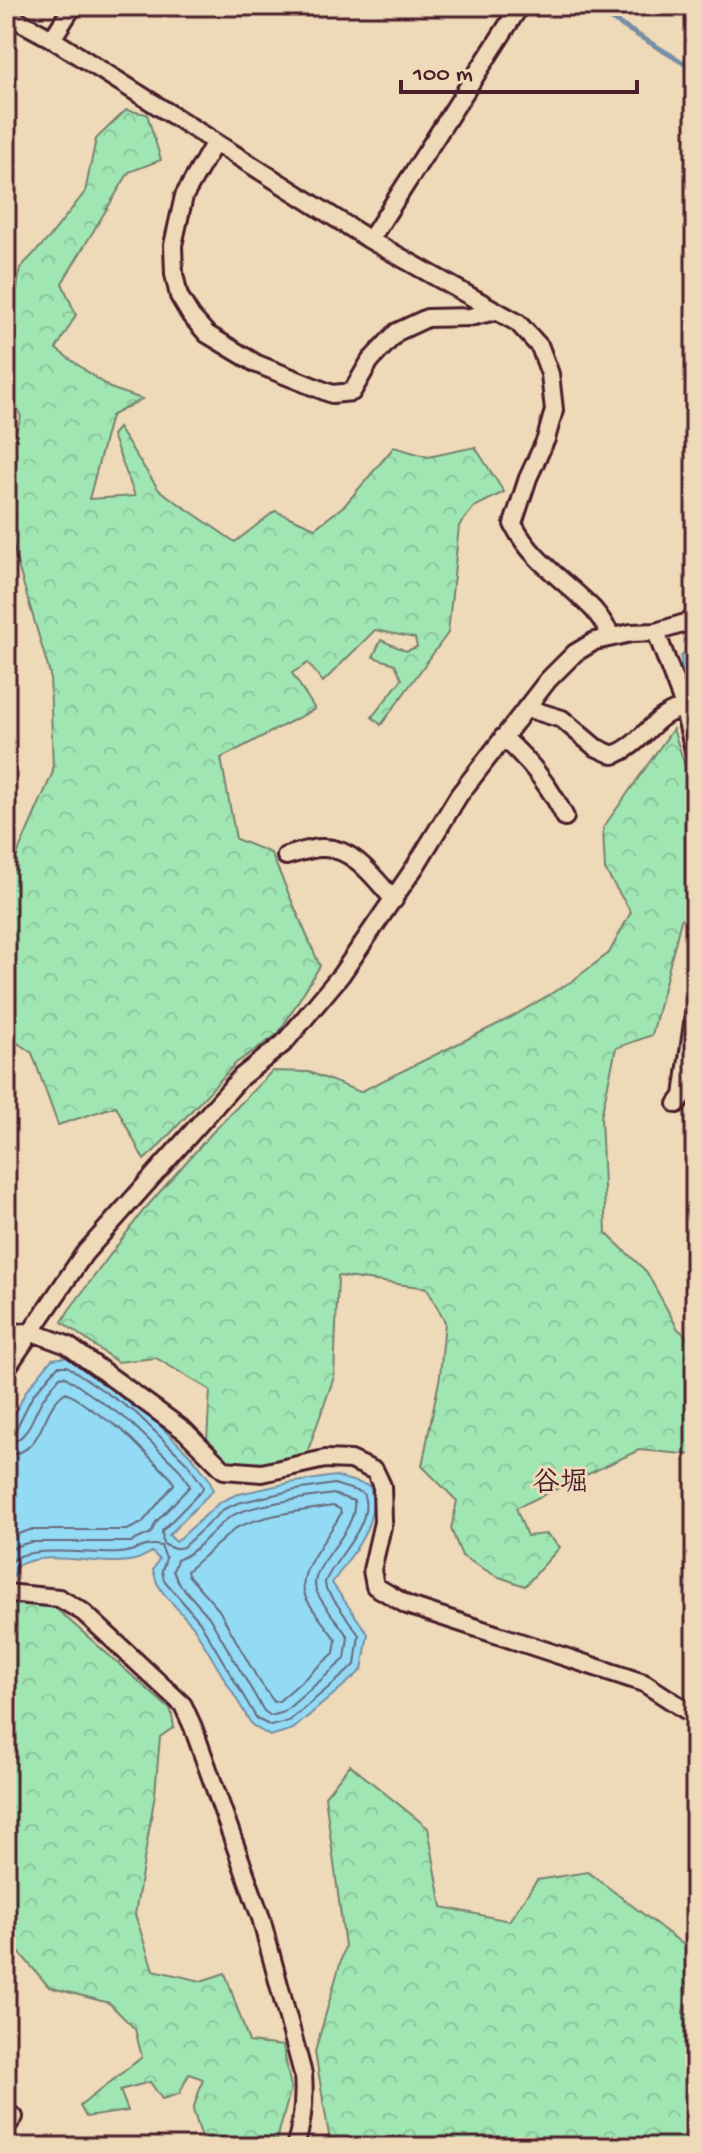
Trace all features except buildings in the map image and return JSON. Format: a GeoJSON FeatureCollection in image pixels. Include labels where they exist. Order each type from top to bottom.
{"type":"FeatureCollection","features":[{"type":"Feature","properties":{"kind":"street"},"geometry":{"type":"LineString","coordinates":[[52,39],[73,6]]}},
{"type":"Feature","properties":{"kind":"street"},"geometry":{"type":"LineString","coordinates":[[370,240],[520,6]]}},
{"type":"Feature","properties":{"kind":"street"},"geometry":{"type":"LineString","coordinates":[[6,14],[52,39],[370,240],[518,323],[540,347],[550,374],[554,410],[513,524],[528,550],[592,607],[612,636]]}},
{"type":"Feature","properties":{"kind":"street"},"geometry":{"type":"LineString","coordinates":[[215,142],[184,196],[173,245],[179,296],[207,334],[257,364],[332,394],[352,392],[370,361],[397,332],[427,318],[470,317],[496,311]]}},
{"type":"Feature","properties":{"kind":"street"},"geometry":{"type":"LineString","coordinates":[[6,1369],[84,1254],[241,1077],[284,1043],[341,975],[394,900],[459,795],[548,680],[575,653],[595,641],[612,636],[656,632],[695,620]]}},
{"type":"Feature","properties":{"kind":"street"},"geometry":{"type":"LineString","coordinates":[[656,632],[683,707],[695,754]]}},
{"type":"Feature","properties":{"kind":"street"},"geometry":{"type":"LineString","coordinates":[[526,708],[562,719],[595,747],[613,755],[636,742],[662,717],[683,707]]}},
{"type":"Feature","properties":{"kind":"street"},"geometry":{"type":"LineString","coordinates":[[503,737],[538,772],[565,817]]}},
{"type":"Feature","properties":{"kind":"street"},"geometry":{"type":"LineString","coordinates":[[286,856],[321,847],[338,849],[353,857],[394,900]]}},
{"type":"Feature","properties":{"kind":"street"},"geometry":{"type":"LineString","coordinates":[[677,1104],[683,1096],[695,1008]]}},
{"type":"Feature","properties":{"kind":"street"},"geometry":{"type":"LineString","coordinates":[[6,1333],[32,1332],[67,1345],[185,1431],[224,1470],[262,1473],[325,1459],[351,1460],[375,1471],[382,1486],[383,1522],[372,1570],[375,1586],[407,1605],[644,1683],[695,1716]]}},
{"type":"Feature","properties":{"kind":"street"},"geometry":{"type":"LineString","coordinates":[[6,1593],[59,1598],[83,1612],[183,1705],[261,1918],[303,2074],[302,2123],[295,2147]]}},
{"type":"Feature","properties":{"kind":"green space"},"geometry":{"type":"Polygon","coordinates":[[[126,110],[147,114],[161,160],[129,172],[62,283],[76,315],[56,349],[110,388],[142,399],[111,416],[89,499],[135,496],[112,435],[118,428],[159,490],[235,542],[275,511],[315,528],[345,505],[394,447],[428,457],[475,447],[504,492],[474,507],[459,526],[448,633],[381,725],[372,717],[402,679],[395,664],[373,657],[381,640],[406,651],[417,647],[415,638],[375,630],[323,682],[308,663],[292,673],[315,709],[221,758],[236,839],[271,853],[320,966],[278,1034],[236,1063],[144,1160],[116,1106],[58,1125],[32,1053],[6,1035],[6,880],[53,772],[50,674],[17,562],[6,512],[6,448],[11,446],[21,417],[6,383],[6,318],[14,308],[20,268],[85,192],[96,139],[126,110]]]}},
{"type":"Feature","properties":{"kind":"green space"},"geometry":{"type":"Polygon","coordinates":[[[673,729],[695,804],[695,905],[681,920],[652,1035],[616,1048],[601,1117],[606,1233],[646,1271],[678,1329],[695,1344],[695,1455],[639,1450],[516,1508],[527,1536],[547,1534],[560,1547],[525,1586],[496,1576],[462,1556],[451,1529],[457,1501],[422,1466],[440,1376],[445,1322],[427,1288],[338,1276],[334,1377],[307,1453],[236,1471],[207,1440],[210,1390],[156,1358],[117,1362],[62,1322],[143,1211],[272,1071],[309,1072],[360,1092],[510,1018],[572,981],[609,953],[631,912],[605,870],[603,828],[673,729]]]}},
{"type":"Feature","properties":{"kind":"green space"},"geometry":{"type":"Polygon","coordinates":[[[6,1601],[53,1606],[171,1710],[174,1727],[160,1737],[155,1794],[135,1914],[153,1970],[201,1981],[225,1973],[249,2042],[283,2046],[291,2088],[275,2147],[205,2147],[193,2110],[203,2079],[189,2074],[179,2094],[162,2099],[150,2082],[120,2090],[128,2111],[86,2117],[80,2106],[142,2057],[135,2029],[109,2003],[49,1987],[6,1937],[6,1601]]]}},
{"type":"Feature","properties":{"kind":"green space"},"geometry":{"type":"Polygon","coordinates":[[[350,1765],[428,1828],[442,1907],[509,1921],[537,1880],[588,1872],[693,1952],[683,2013],[695,2018],[695,2147],[331,2147],[315,2052],[345,1946],[325,1796],[350,1765]]]}},
{"type":"Feature","properties":{"kind":"water"},"geometry":{"type":"Polygon","coordinates":[[[695,646],[695,703],[684,681],[681,656],[695,646]]]}},
{"type":"Feature","properties":{"kind":"water"},"geometry":{"type":"Polygon","coordinates":[[[68,1357],[141,1407],[193,1458],[209,1479],[213,1490],[169,1535],[176,1542],[220,1502],[235,1495],[335,1476],[370,1486],[372,1513],[363,1538],[332,1583],[368,1634],[362,1670],[293,1729],[270,1736],[252,1725],[193,1626],[157,1583],[153,1570],[159,1559],[152,1552],[120,1562],[59,1558],[30,1561],[17,1566],[6,1584],[6,1432],[26,1391],[52,1359],[68,1357]]]}},
{"type":"Feature","properties":{"kind":"waterway"},"geometry":{"type":"LineString","coordinates":[[590,6],[695,70]]}},
{"type":"Feature","properties":{"kind":"district","name":"谷堀"},"geometry":{"type":"Point","coordinates":[560,1484]}}]}
